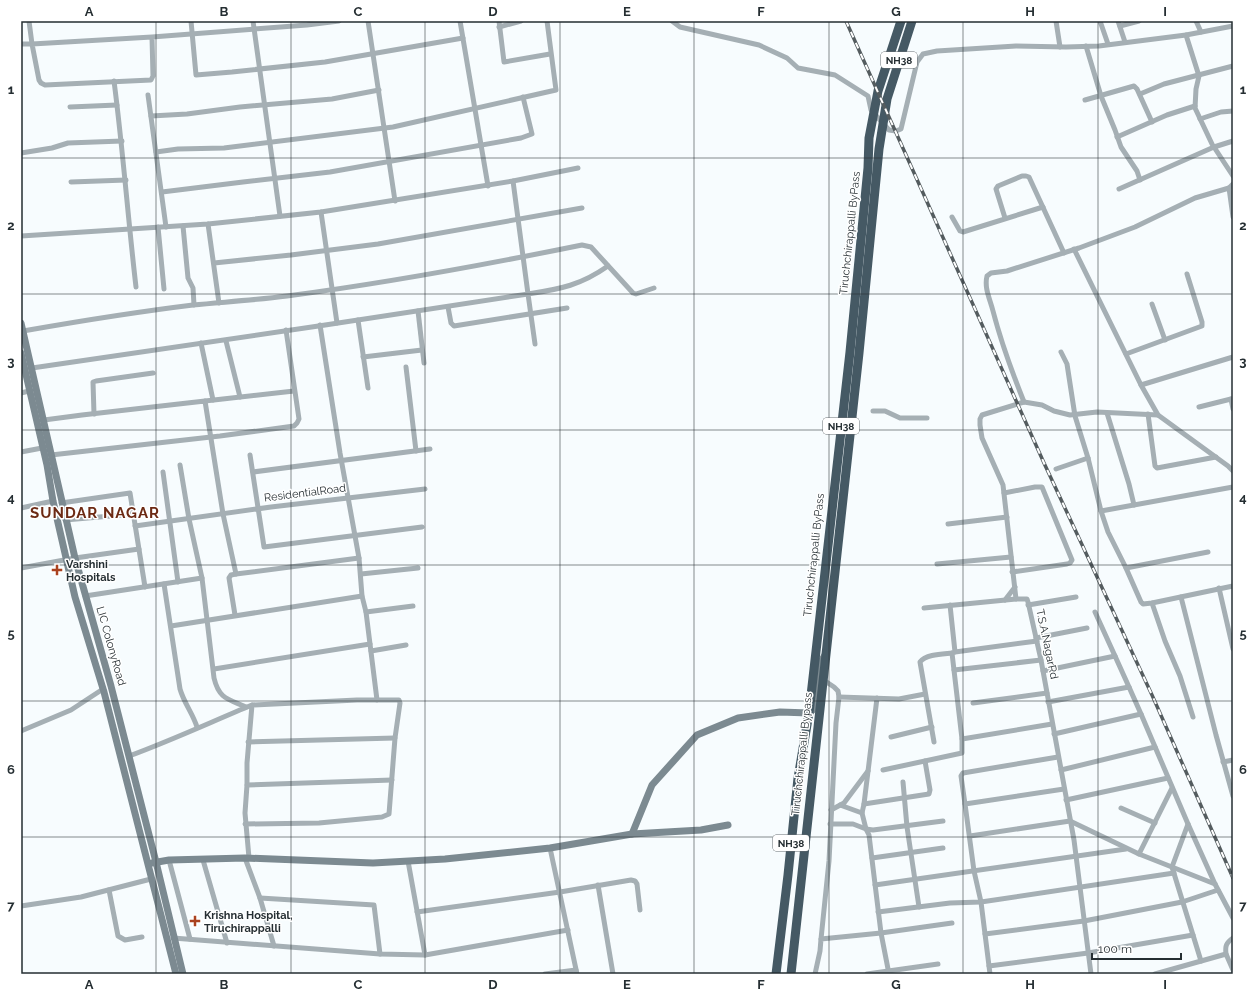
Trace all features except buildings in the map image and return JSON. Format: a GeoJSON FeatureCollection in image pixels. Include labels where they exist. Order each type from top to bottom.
{"type":"FeatureCollection","features":[{"type":"Feature","properties":{"kind":"highway","name":"Tiruchchirappalli ByPass"},"geometry":{"type":"LineString","coordinates":[[776,974],[798,778],[809,713],[849,360],[868,168],[869,138],[878,91],[901,21]]}},
{"type":"Feature","properties":{"kind":"highway","name":"Tiruchchirappalli Bypass"},"geometry":{"type":"LineString","coordinates":[[791,974],[822,679],[859,353],[879,149],[887,99],[912,21]]}},
{"type":"Feature","properties":{"kind":"highway"},"geometry":{"type":"LineString","coordinates":[[798,778],[802,770],[811,724],[818,719]]}},
{"type":"Feature","properties":{"kind":"main road","name":"LIC ColonyRoad"},"geometry":{"type":"LineString","coordinates":[[21,322],[32,368],[29,391],[75,597],[103,689],[152,879],[183,974]]}},
{"type":"Feature","properties":{"kind":"main road","name":"LIC ColonyRoad"},"geometry":{"type":"LineString","coordinates":[[21,354],[44,420],[65,520],[111,686],[156,862],[171,939],[176,974]]}},
{"type":"Feature","properties":{"kind":"main road","name":"Tiruchchirappalli Bypass"},"geometry":{"type":"LineString","coordinates":[[809,713],[816,708],[820,663],[825,655]]}},
{"type":"Feature","properties":{"kind":"main road"},"geometry":{"type":"LineString","coordinates":[[103,689],[111,686]]}},
{"type":"Feature","properties":{"kind":"main road"},"geometry":{"type":"LineString","coordinates":[[632,834],[652,785],[697,735],[738,718],[780,712],[809,713]]}},
{"type":"Feature","properties":{"kind":"main road"},"geometry":{"type":"LineString","coordinates":[[148,864],[169,860],[247,858],[373,863],[445,859],[550,848],[632,834],[701,830],[728,825]]}},
{"type":"Feature","properties":{"kind":"street"},"geometry":{"type":"LineString","coordinates":[[29,21],[39,80],[45,86],[114,81],[149,81],[153,78],[152,37]]}},
{"type":"Feature","properties":{"kind":"street"},"geometry":{"type":"LineString","coordinates":[[191,21],[196,75],[325,62],[463,38]]}},
{"type":"Feature","properties":{"kind":"street"},"geometry":{"type":"LineString","coordinates":[[253,21],[280,216]]}},
{"type":"Feature","properties":{"kind":"street"},"geometry":{"type":"LineString","coordinates":[[21,44],[152,37],[339,21]]}},
{"type":"Feature","properties":{"kind":"street"},"geometry":{"type":"LineString","coordinates":[[368,21],[395,201]]}},
{"type":"Feature","properties":{"kind":"street"},"geometry":{"type":"LineString","coordinates":[[460,21],[488,186]]}},
{"type":"Feature","properties":{"kind":"street"},"geometry":{"type":"LineString","coordinates":[[521,21],[499,24],[504,62],[550,54]]}},
{"type":"Feature","properties":{"kind":"street"},"geometry":{"type":"LineString","coordinates":[[156,152],[178,149],[224,148],[384,128],[556,90],[550,54],[547,21]]}},
{"type":"Feature","properties":{"kind":"street"},"geometry":{"type":"LineString","coordinates":[[672,21],[680,27],[760,45],[788,58],[798,68],[835,75],[868,96],[871,110],[889,130],[896,131],[901,129],[917,62],[923,54],[937,51],[1016,46],[1086,46],[1186,35],[1233,26]]}},
{"type":"Feature","properties":{"kind":"street"},"geometry":{"type":"LineString","coordinates":[[680,27],[684,21]]}},
{"type":"Feature","properties":{"kind":"street"},"geometry":{"type":"LineString","coordinates":[[1056,21],[1060,47]]}},
{"type":"Feature","properties":{"kind":"street"},"geometry":{"type":"LineString","coordinates":[[1100,21],[1108,44]]}},
{"type":"Feature","properties":{"kind":"street"},"geometry":{"type":"LineString","coordinates":[[1125,42],[1119,24],[1139,21]]}},
{"type":"Feature","properties":{"kind":"street"},"geometry":{"type":"LineString","coordinates":[[1196,21],[1201,32]]}},
{"type":"Feature","properties":{"kind":"street"},"geometry":{"type":"LineString","coordinates":[[1186,35],[1199,76],[1196,89],[1195,106],[1214,147],[1233,176]]}},
{"type":"Feature","properties":{"kind":"street"},"geometry":{"type":"LineString","coordinates":[[1086,46],[1101,96],[1115,130],[1116,137],[1137,171],[1140,180]]}},
{"type":"Feature","properties":{"kind":"street"},"geometry":{"type":"LineString","coordinates":[[1140,94],[1164,84],[1233,66]]}},
{"type":"Feature","properties":{"kind":"street"},"geometry":{"type":"LineString","coordinates":[[114,81],[122,141],[136,287]]}},
{"type":"Feature","properties":{"kind":"street"},"geometry":{"type":"LineString","coordinates":[[1085,100],[1134,86],[1140,94],[1152,122]]}},
{"type":"Feature","properties":{"kind":"street"},"geometry":{"type":"LineString","coordinates":[[151,116],[187,114],[332,99],[378,90]]}},
{"type":"Feature","properties":{"kind":"street"},"geometry":{"type":"LineString","coordinates":[[148,95],[166,227]]}},
{"type":"Feature","properties":{"kind":"street"},"geometry":{"type":"LineString","coordinates":[[162,192],[330,172],[389,163],[481,146],[532,134],[522,97]]}},
{"type":"Feature","properties":{"kind":"street"},"geometry":{"type":"LineString","coordinates":[[70,107],[117,105]]}},
{"type":"Feature","properties":{"kind":"street"},"geometry":{"type":"LineString","coordinates":[[1116,137],[1167,115],[1195,106]]}},
{"type":"Feature","properties":{"kind":"street"},"geometry":{"type":"LineString","coordinates":[[1200,119],[1218,113],[1233,111]]}},
{"type":"Feature","properties":{"kind":"street"},"geometry":{"type":"LineString","coordinates":[[21,153],[52,148],[68,143],[122,141]]}},
{"type":"Feature","properties":{"kind":"street"},"geometry":{"type":"LineString","coordinates":[[1119,189],[1214,147],[1233,141]]}},
{"type":"Feature","properties":{"kind":"street"},"geometry":{"type":"LineString","coordinates":[[21,236],[208,224],[321,212],[488,186],[578,168]]}},
{"type":"Feature","properties":{"kind":"street"},"geometry":{"type":"LineString","coordinates":[[1005,218],[996,189],[998,186],[1022,176],[1029,177],[1064,253]]}},
{"type":"Feature","properties":{"kind":"street"},"geometry":{"type":"LineString","coordinates":[[71,182],[126,180]]}},
{"type":"Feature","properties":{"kind":"street"},"geometry":{"type":"LineString","coordinates":[[513,181],[536,344]]}},
{"type":"Feature","properties":{"kind":"street"},"geometry":{"type":"LineString","coordinates":[[1024,402],[1013,375],[985,284],[987,276],[1074,250],[1135,227],[1196,198],[1231,186],[1233,217]]}},
{"type":"Feature","properties":{"kind":"street"},"geometry":{"type":"LineString","coordinates":[[952,217],[960,231],[964,232],[1043,207]]}},
{"type":"Feature","properties":{"kind":"street"},"geometry":{"type":"LineString","coordinates":[[214,263],[378,244],[582,208]]}},
{"type":"Feature","properties":{"kind":"street"},"geometry":{"type":"LineString","coordinates":[[321,212],[337,323]]}},
{"type":"Feature","properties":{"kind":"street"},"geometry":{"type":"LineString","coordinates":[[208,224],[219,303]]}},
{"type":"Feature","properties":{"kind":"street"},"geometry":{"type":"LineString","coordinates":[[183,226],[188,278],[192,288],[194,305]]}},
{"type":"Feature","properties":{"kind":"street"},"geometry":{"type":"LineString","coordinates":[[158,227],[164,289]]}},
{"type":"Feature","properties":{"kind":"street"},"geometry":{"type":"LineString","coordinates":[[23,331],[194,305],[287,296],[377,283],[582,245],[591,247],[636,294],[654,288]]}},
{"type":"Feature","properties":{"kind":"street"},"geometry":{"type":"LineString","coordinates":[[1074,250],[1141,385],[1158,415],[1233,471]]}},
{"type":"Feature","properties":{"kind":"street"},"geometry":{"type":"LineString","coordinates":[[32,368],[201,343],[226,341],[286,330],[418,312],[554,290],[571,286],[589,278],[608,266]]}},
{"type":"Feature","properties":{"kind":"street"},"geometry":{"type":"LineString","coordinates":[[1126,354],[1202,326],[1187,274]]}},
{"type":"Feature","properties":{"kind":"street"},"geometry":{"type":"LineString","coordinates":[[1152,304],[1165,340]]}},
{"type":"Feature","properties":{"kind":"street"},"geometry":{"type":"LineString","coordinates":[[448,306],[451,323],[454,326],[567,308]]}},
{"type":"Feature","properties":{"kind":"street"},"geometry":{"type":"LineString","coordinates":[[418,312],[424,363]]}},
{"type":"Feature","properties":{"kind":"street"},"geometry":{"type":"LineString","coordinates":[[358,320],[368,388]]}},
{"type":"Feature","properties":{"kind":"street"},"geometry":{"type":"LineString","coordinates":[[320,325],[341,460],[359,558],[362,596],[366,612],[377,700]]}},
{"type":"Feature","properties":{"kind":"street"},"geometry":{"type":"LineString","coordinates":[[51,455],[294,426],[297,424],[299,419],[286,330]]}},
{"type":"Feature","properties":{"kind":"street"},"geometry":{"type":"LineString","coordinates":[[226,341],[240,397]]}},
{"type":"Feature","properties":{"kind":"street"},"geometry":{"type":"LineString","coordinates":[[201,343],[213,400]]}},
{"type":"Feature","properties":{"kind":"street"},"geometry":{"type":"LineString","coordinates":[[363,357],[422,350]]}},
{"type":"Feature","properties":{"kind":"street"},"geometry":{"type":"LineString","coordinates":[[1061,352],[1067,364],[1075,416],[1088,458],[1101,511],[1108,532],[1141,602],[1143,604],[1152,603],[1233,586]]}},
{"type":"Feature","properties":{"kind":"street"},"geometry":{"type":"LineString","coordinates":[[1141,385],[1233,357]]}},
{"type":"Feature","properties":{"kind":"street"},"geometry":{"type":"LineString","coordinates":[[406,367],[416,450]]}},
{"type":"Feature","properties":{"kind":"street"},"geometry":{"type":"LineString","coordinates":[[94,414],[93,382],[153,373]]}},
{"type":"Feature","properties":{"kind":"street"},"geometry":{"type":"LineString","coordinates":[[21,393],[29,391]]}},
{"type":"Feature","properties":{"kind":"street"},"geometry":{"type":"LineString","coordinates":[[44,420],[294,391]]}},
{"type":"Feature","properties":{"kind":"street"},"geometry":{"type":"LineString","coordinates":[[1199,407],[1232,399],[1233,409]]}},
{"type":"Feature","properties":{"kind":"street"},"geometry":{"type":"LineString","coordinates":[[206,401],[223,514],[236,574]]}},
{"type":"Feature","properties":{"kind":"street"},"geometry":{"type":"LineString","coordinates":[[924,608],[1016,599],[1003,485],[982,438],[980,419],[982,415],[1024,402],[1042,405],[1070,416],[1097,412],[1158,415]]}},
{"type":"Feature","properties":{"kind":"street"},"geometry":{"type":"LineString","coordinates":[[873,411],[885,411],[900,418],[927,418]]}},
{"type":"Feature","properties":{"kind":"street"},"geometry":{"type":"LineString","coordinates":[[1107,413],[1134,505]]}},
{"type":"Feature","properties":{"kind":"street"},"geometry":{"type":"LineString","coordinates":[[1148,414],[1153,458],[1157,468],[1216,457]]}},
{"type":"Feature","properties":{"kind":"street"},"geometry":{"type":"LineString","coordinates":[[21,452],[42,448]]}},
{"type":"Feature","properties":{"kind":"street"},"geometry":{"type":"LineString","coordinates":[[253,472],[430,449]]}},
{"type":"Feature","properties":{"kind":"street"},"geometry":{"type":"LineString","coordinates":[[250,455],[264,547],[422,527]]}},
{"type":"Feature","properties":{"kind":"street"},"geometry":{"type":"LineString","coordinates":[[1056,469],[1088,458]]}},
{"type":"Feature","properties":{"kind":"street"},"geometry":{"type":"LineString","coordinates":[[180,465],[189,519],[202,578],[217,689],[222,697],[246,707]]}},
{"type":"Feature","properties":{"kind":"street"},"geometry":{"type":"LineString","coordinates":[[163,472],[178,582]]}},
{"type":"Feature","properties":{"kind":"street"},"geometry":{"type":"LineString","coordinates":[[1004,493],[1042,487],[1072,560],[1067,564],[1012,572]]}},
{"type":"Feature","properties":{"kind":"street"},"geometry":{"type":"LineString","coordinates":[[1101,511],[1233,487]]}},
{"type":"Feature","properties":{"kind":"street","name":"ResidentialRoad"},"geometry":{"type":"LineString","coordinates":[[136,526],[258,509],[424,489]]}},
{"type":"Feature","properties":{"kind":"street"},"geometry":{"type":"LineString","coordinates":[[62,503],[130,493],[145,587]]}},
{"type":"Feature","properties":{"kind":"street"},"geometry":{"type":"LineString","coordinates":[[21,508],[53,501]]}},
{"type":"Feature","properties":{"kind":"street"},"geometry":{"type":"LineString","coordinates":[[65,520],[134,514]]}},
{"type":"Feature","properties":{"kind":"street"},"geometry":{"type":"LineString","coordinates":[[948,524],[1007,518]]}},
{"type":"Feature","properties":{"kind":"street"},"geometry":{"type":"LineString","coordinates":[[21,568],[75,558],[139,549]]}},
{"type":"Feature","properties":{"kind":"street"},"geometry":{"type":"LineString","coordinates":[[1126,568],[1208,552]]}},
{"type":"Feature","properties":{"kind":"street"},"geometry":{"type":"LineString","coordinates":[[937,564],[1011,557]]}},
{"type":"Feature","properties":{"kind":"street"},"geometry":{"type":"LineString","coordinates":[[235,615],[229,578],[231,574],[359,558]]}},
{"type":"Feature","properties":{"kind":"street"},"geometry":{"type":"LineString","coordinates":[[361,574],[418,568]]}},
{"type":"Feature","properties":{"kind":"street"},"geometry":{"type":"LineString","coordinates":[[85,596],[202,578]]}},
{"type":"Feature","properties":{"kind":"street"},"geometry":{"type":"LineString","coordinates":[[164,584],[180,689],[184,702],[195,719],[197,727]]}},
{"type":"Feature","properties":{"kind":"street"},"geometry":{"type":"LineString","coordinates":[[1005,600],[1014,587]]}},
{"type":"Feature","properties":{"kind":"street"},"geometry":{"type":"LineString","coordinates":[[1220,588],[1233,649]]}},
{"type":"Feature","properties":{"kind":"street"},"geometry":{"type":"LineString","coordinates":[[171,626],[362,596]]}},
{"type":"Feature","properties":{"kind":"street"},"geometry":{"type":"LineString","coordinates":[[1028,605],[1076,597]]}},
{"type":"Feature","properties":{"kind":"street"},"geometry":{"type":"LineString","coordinates":[[1181,597],[1233,796]]}},
{"type":"Feature","properties":{"kind":"street","name":"T.S.A.NagarRd"},"geometry":{"type":"LineString","coordinates":[[1016,599],[1027,599],[1041,660],[1076,856],[1091,974]]}},
{"type":"Feature","properties":{"kind":"street"},"geometry":{"type":"LineString","coordinates":[[1152,603],[1165,641],[1180,676],[1193,717]]}},
{"type":"Feature","properties":{"kind":"street"},"geometry":{"type":"LineString","coordinates":[[883,770],[962,753],[962,739],[954,670],[950,605]]}},
{"type":"Feature","properties":{"kind":"street"},"geometry":{"type":"LineString","coordinates":[[366,612],[414,606]]}},
{"type":"Feature","properties":{"kind":"street"},"geometry":{"type":"LineString","coordinates":[[1095,612],[1215,884],[1233,918]]}},
{"type":"Feature","properties":{"kind":"street"},"geometry":{"type":"LineString","coordinates":[[934,742],[920,662],[922,658],[1036,639],[1087,628]]}},
{"type":"Feature","properties":{"kind":"street"},"geometry":{"type":"LineString","coordinates":[[214,669],[370,644]]}},
{"type":"Feature","properties":{"kind":"street"},"geometry":{"type":"LineString","coordinates":[[371,651],[406,645]]}},
{"type":"Feature","properties":{"kind":"street"},"geometry":{"type":"LineString","coordinates":[[1043,671],[1115,656]]}},
{"type":"Feature","properties":{"kind":"street"},"geometry":{"type":"LineString","coordinates":[[954,670],[1041,660]]}},
{"type":"Feature","properties":{"kind":"street"},"geometry":{"type":"LineString","coordinates":[[815,974],[820,952],[829,861],[836,723],[839,697],[838,691],[822,679]]}},
{"type":"Feature","properties":{"kind":"street"},"geometry":{"type":"LineString","coordinates":[[1048,702],[1129,687]]}},
{"type":"Feature","properties":{"kind":"street"},"geometry":{"type":"LineString","coordinates":[[21,731],[71,710],[103,689]]}},
{"type":"Feature","properties":{"kind":"street"},"geometry":{"type":"LineString","coordinates":[[973,703],[1047,693]]}},
{"type":"Feature","properties":{"kind":"street"},"geometry":{"type":"LineString","coordinates":[[839,697],[899,698],[925,694]]}},
{"type":"Feature","properties":{"kind":"street"},"geometry":{"type":"LineString","coordinates":[[877,698],[862,813],[866,829],[869,834],[881,933],[889,972]]}},
{"type":"Feature","properties":{"kind":"street"},"geometry":{"type":"LineString","coordinates":[[129,756],[252,705],[399,700],[400,703],[389,814],[385,816],[319,823],[245,824]]}},
{"type":"Feature","properties":{"kind":"street"},"geometry":{"type":"LineString","coordinates":[[252,705],[248,742],[245,813],[247,858],[274,946]]}},
{"type":"Feature","properties":{"kind":"street"},"geometry":{"type":"LineString","coordinates":[[1054,734],[1141,714]]}},
{"type":"Feature","properties":{"kind":"street"},"geometry":{"type":"LineString","coordinates":[[962,739],[1052,724]]}},
{"type":"Feature","properties":{"kind":"street"},"geometry":{"type":"LineString","coordinates":[[891,737],[932,727]]}},
{"type":"Feature","properties":{"kind":"street"},"geometry":{"type":"LineString","coordinates":[[248,742],[396,738]]}},
{"type":"Feature","properties":{"kind":"street"},"geometry":{"type":"LineString","coordinates":[[1061,770],[1155,747]]}},
{"type":"Feature","properties":{"kind":"street"},"geometry":{"type":"LineString","coordinates":[[990,974],[981,902],[974,871],[961,776],[963,773],[1058,757]]}},
{"type":"Feature","properties":{"kind":"street"},"geometry":{"type":"LineString","coordinates":[[1223,762],[1233,760]]}},
{"type":"Feature","properties":{"kind":"street"},"geometry":{"type":"LineString","coordinates":[[864,804],[929,794],[930,790],[925,761]]}},
{"type":"Feature","properties":{"kind":"street"},"geometry":{"type":"LineString","coordinates":[[831,810],[844,803],[868,769]]}},
{"type":"Feature","properties":{"kind":"street"},"geometry":{"type":"LineString","coordinates":[[1066,800],[1168,778]]}},
{"type":"Feature","properties":{"kind":"street"},"geometry":{"type":"LineString","coordinates":[[247,785],[392,780]]}},
{"type":"Feature","properties":{"kind":"street"},"geometry":{"type":"LineString","coordinates":[[903,782],[907,827],[919,907]]}},
{"type":"Feature","properties":{"kind":"street"},"geometry":{"type":"LineString","coordinates":[[1140,854],[1172,788]]}},
{"type":"Feature","properties":{"kind":"street"},"geometry":{"type":"LineString","coordinates":[[965,804],[1064,789]]}},
{"type":"Feature","properties":{"kind":"street"},"geometry":{"type":"LineString","coordinates":[[840,805],[862,813]]}},
{"type":"Feature","properties":{"kind":"street"},"geometry":{"type":"LineString","coordinates":[[1121,808],[1155,823]]}},
{"type":"Feature","properties":{"kind":"street"},"geometry":{"type":"LineString","coordinates":[[830,824],[853,824],[873,830],[907,827],[943,821]]}},
{"type":"Feature","properties":{"kind":"street"},"geometry":{"type":"LineString","coordinates":[[970,836],[1070,821],[1140,854],[1215,884]]}},
{"type":"Feature","properties":{"kind":"street"},"geometry":{"type":"LineString","coordinates":[[1188,824],[1172,867],[1200,961]]}},
{"type":"Feature","properties":{"kind":"street"},"geometry":{"type":"LineString","coordinates":[[545,974],[577,972],[550,848]]}},
{"type":"Feature","properties":{"kind":"street"},"geometry":{"type":"LineString","coordinates":[[872,858],[943,848]]}},
{"type":"Feature","properties":{"kind":"street"},"geometry":{"type":"LineString","coordinates":[[875,885],[1127,848]]}},
{"type":"Feature","properties":{"kind":"street"},"geometry":{"type":"LineString","coordinates":[[169,860],[190,939]]}},
{"type":"Feature","properties":{"kind":"street"},"geometry":{"type":"LineString","coordinates":[[203,860],[227,943]]}},
{"type":"Feature","properties":{"kind":"street"},"geometry":{"type":"LineString","coordinates":[[408,861],[425,955]]}},
{"type":"Feature","properties":{"kind":"street"},"geometry":{"type":"LineString","coordinates":[[878,912],[950,903],[981,902],[1174,873]]}},
{"type":"Feature","properties":{"kind":"street"},"geometry":{"type":"LineString","coordinates":[[21,906],[81,897],[152,879]]}},
{"type":"Feature","properties":{"kind":"street"},"geometry":{"type":"LineString","coordinates":[[417,912],[560,892],[631,880],[635,881],[637,884],[640,910]]}},
{"type":"Feature","properties":{"kind":"street"},"geometry":{"type":"LineString","coordinates":[[598,885],[613,974]]}},
{"type":"Feature","properties":{"kind":"street"},"geometry":{"type":"LineString","coordinates":[[110,890],[118,936],[125,940],[142,937]]}},
{"type":"Feature","properties":{"kind":"street"},"geometry":{"type":"LineString","coordinates":[[985,934],[1084,921],[1182,902],[1218,890]]}},
{"type":"Feature","properties":{"kind":"street"},"geometry":{"type":"LineString","coordinates":[[260,898],[374,905],[380,954]]}},
{"type":"Feature","properties":{"kind":"street"},"geometry":{"type":"LineString","coordinates":[[821,939],[881,933],[952,923]]}},
{"type":"Feature","properties":{"kind":"street"},"geometry":{"type":"LineString","coordinates":[[171,939],[190,939],[380,954],[425,955],[568,930]]}},
{"type":"Feature","properties":{"kind":"street"},"geometry":{"type":"LineString","coordinates":[[989,966],[1088,953],[1193,934]]}},
{"type":"Feature","properties":{"kind":"street"},"geometry":{"type":"LineString","coordinates":[[1233,938],[1225,947],[1226,954],[1233,970]]}},
{"type":"Feature","properties":{"kind":"street"},"geometry":{"type":"LineString","coordinates":[[1155,974],[1226,954]]}},
{"type":"Feature","properties":{"kind":"street"},"geometry":{"type":"LineString","coordinates":[[867,974],[938,964]]}},
{"type":"Feature","properties":{"kind":"railway"},"geometry":{"type":"LineString","coordinates":[[846,21],[1044,463],[1152,695],[1233,878]]}},
{"type":"Feature","properties":{"kind":"place","name":"Varshini Hospitals"},"geometry":{"type":"Point","coordinates":[57,570]}},
{"type":"Feature","properties":{"kind":"place","name":"Krishna Hospital, Tiruchirappalli"},"geometry":{"type":"Point","coordinates":[195,921]}},
{"type":"Feature","properties":{"kind":"district","name":"SUNDAR NAGAR"},"geometry":{"type":"Point","coordinates":[95,513]}}]}
